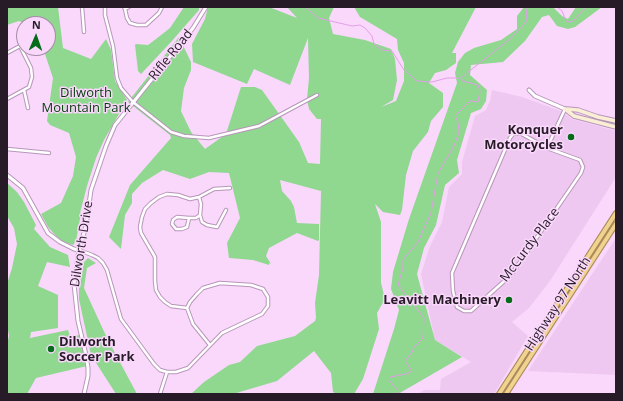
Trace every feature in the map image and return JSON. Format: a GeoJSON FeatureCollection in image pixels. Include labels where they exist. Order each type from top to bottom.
{"type":"FeatureCollection","features":[{"type":"Feature","properties":{"kind":"highway","name":"Highway 97 North"},"geometry":{"type":"LineString","coordinates":[[499,394],[616,213]]}},
{"type":"Feature","properties":{"kind":"highway","name":"Highway 97 North"},"geometry":{"type":"LineString","coordinates":[[506,394],[616,224]]}},
{"type":"Feature","properties":{"kind":"main road"},"geometry":{"type":"LineString","coordinates":[[565,109],[578,110],[598,117],[616,120]]}},
{"type":"Feature","properties":{"kind":"main road"},"geometry":{"type":"LineString","coordinates":[[565,109],[574,116],[616,127]]}},
{"type":"Feature","properties":{"kind":"street"},"geometry":{"type":"LineString","coordinates":[[82,7],[84,32]]}},
{"type":"Feature","properties":{"kind":"street"},"geometry":{"type":"LineString","coordinates":[[105,7],[105,15],[113,46],[116,78],[121,88],[133,102],[171,132],[184,136],[209,138],[259,126],[317,95]]}},
{"type":"Feature","properties":{"kind":"street"},"geometry":{"type":"LineString","coordinates":[[129,7],[125,8],[127,18],[130,23],[137,26],[146,25],[159,13],[162,7]]}},
{"type":"Feature","properties":{"kind":"street","name":"Rifle Road"},"geometry":{"type":"LineString","coordinates":[[133,102],[193,28],[206,7]]}},
{"type":"Feature","properties":{"kind":"street"},"geometry":{"type":"LineString","coordinates":[[7,52],[20,46],[31,68],[32,77],[29,87],[7,99]]}},
{"type":"Feature","properties":{"kind":"street"},"geometry":{"type":"LineString","coordinates":[[24,90],[28,108]]}},
{"type":"Feature","properties":{"kind":"street"},"geometry":{"type":"LineString","coordinates":[[529,90],[535,96],[565,109],[548,148]]}},
{"type":"Feature","properties":{"kind":"street","name":"Dilworth Drive"},"geometry":{"type":"LineString","coordinates":[[84,394],[88,376],[88,368],[78,321],[74,292],[78,250],[86,226],[91,190],[106,146],[115,125],[133,102]]}},
{"type":"Feature","properties":{"kind":"street","name":"McCurdy Place"},"geometry":{"type":"LineString","coordinates":[[520,133],[548,148],[580,160],[583,167],[582,173],[510,275],[472,311],[464,311],[457,307],[453,291],[452,273],[510,138],[513,134],[520,133]]}},
{"type":"Feature","properties":{"kind":"street"},"geometry":{"type":"LineString","coordinates":[[7,149],[49,153]]}},
{"type":"Feature","properties":{"kind":"street"},"geometry":{"type":"LineString","coordinates":[[7,174],[23,188],[48,233],[60,242],[74,249],[92,254],[103,264],[107,270],[121,319],[160,370],[176,372],[188,368],[210,345],[222,332],[262,314],[268,306],[268,297],[263,289],[252,285],[220,283],[203,288],[190,302],[187,308],[193,324],[210,345]]}},
{"type":"Feature","properties":{"kind":"street"},"geometry":{"type":"LineString","coordinates":[[187,308],[171,306],[160,297],[156,290],[155,257],[141,233],[140,227],[145,209],[159,197],[167,194],[190,198],[199,197],[214,189],[230,188]]}},
{"type":"Feature","properties":{"kind":"street"},"geometry":{"type":"LineString","coordinates":[[199,197],[201,204],[200,215],[202,222],[207,225],[216,227],[226,210]]}},
{"type":"Feature","properties":{"kind":"street"},"geometry":{"type":"LineString","coordinates":[[189,218],[187,227],[182,229],[176,229],[172,224],[173,220],[177,217],[196,218],[200,215]]}},
{"type":"Feature","properties":{"kind":"street"},"geometry":{"type":"LineString","coordinates":[[160,394],[167,372]]}},
{"type":"Feature","properties":{"kind":"shaded area"},"geometry":{"type":"Polygon","coordinates":[[[492,90],[522,97],[561,111],[572,119],[616,131],[616,177],[550,281],[529,308],[512,322],[528,336],[494,394],[418,394],[424,390],[440,390],[441,379],[471,362],[435,340],[421,274],[430,246],[442,222],[449,187],[462,174],[462,162],[475,116],[486,110],[490,101],[492,90]]]}},
{"type":"Feature","properties":{"kind":"shaded area"},"geometry":{"type":"Polygon","coordinates":[[[616,238],[616,375],[528,371],[616,238]]]}},
{"type":"Feature","properties":{"kind":"green space","name":"Dilworth Mountain Park"},"geometry":{"type":"Polygon","coordinates":[[[7,7],[58,7],[63,48],[91,59],[106,39],[111,50],[115,81],[127,100],[104,140],[96,158],[80,213],[76,241],[73,245],[64,242],[57,237],[48,227],[41,214],[61,203],[73,176],[76,157],[69,133],[50,125],[47,121],[53,78],[46,56],[56,56],[56,16],[16,16],[16,22],[7,25],[7,7]]]}},
{"type":"Feature","properties":{"kind":"green space"},"geometry":{"type":"Polygon","coordinates":[[[184,7],[199,7],[199,10],[141,74],[138,71],[135,45],[148,45],[156,39],[170,28],[184,7]]]}},
{"type":"Feature","properties":{"kind":"green space"},"geometry":{"type":"Polygon","coordinates":[[[208,7],[269,7],[297,18],[287,7],[334,7],[329,18],[333,34],[365,40],[391,49],[395,59],[397,80],[393,100],[381,107],[396,101],[404,81],[404,63],[398,50],[397,39],[360,17],[354,7],[476,7],[452,53],[456,53],[456,63],[446,70],[435,73],[429,83],[443,93],[443,107],[431,121],[428,132],[413,151],[406,175],[402,210],[400,215],[383,212],[375,204],[381,222],[381,283],[385,299],[377,313],[379,329],[363,379],[354,394],[336,394],[333,392],[331,373],[314,351],[277,381],[233,394],[191,394],[204,382],[229,365],[240,362],[257,346],[295,336],[315,321],[315,303],[319,275],[321,191],[280,180],[282,191],[294,207],[297,223],[319,224],[319,240],[318,241],[297,233],[269,248],[266,256],[271,264],[269,263],[269,265],[253,260],[229,258],[227,243],[240,218],[229,173],[209,172],[190,179],[163,170],[142,183],[132,194],[132,203],[125,215],[121,249],[109,237],[130,185],[171,138],[170,135],[128,102],[179,37],[191,62],[191,70],[184,88],[181,111],[191,132],[205,149],[226,134],[241,87],[255,87],[262,90],[299,142],[308,163],[320,164],[321,119],[317,119],[309,109],[307,99],[309,78],[308,38],[290,85],[254,69],[247,84],[193,62],[192,44],[205,19],[208,7]]]}},
{"type":"Feature","properties":{"kind":"green space"},"geometry":{"type":"Polygon","coordinates":[[[524,7],[553,7],[562,16],[568,19],[576,7],[602,7],[575,27],[568,29],[557,26],[549,15],[542,17],[525,41],[503,62],[471,65],[470,75],[487,90],[486,101],[481,109],[471,113],[457,160],[459,173],[445,185],[436,225],[424,248],[417,274],[435,340],[462,357],[398,394],[373,394],[399,310],[391,289],[393,272],[409,219],[457,83],[455,73],[458,62],[465,53],[474,48],[501,40],[517,29],[517,16],[524,7]]]}},
{"type":"Feature","properties":{"kind":"green space"},"geometry":{"type":"Polygon","coordinates":[[[7,183],[17,192],[24,202],[36,225],[34,229],[50,247],[68,255],[70,267],[47,262],[38,286],[58,295],[58,328],[31,332],[30,338],[68,330],[70,336],[81,335],[87,366],[36,378],[27,394],[7,394],[7,344],[9,336],[7,325],[7,284],[17,244],[14,228],[7,216],[7,183]]]}},
{"type":"Feature","properties":{"kind":"green space"},"geometry":{"type":"Polygon","coordinates":[[[88,258],[96,263],[87,268],[84,288],[107,338],[137,394],[116,394],[91,355],[79,299],[79,288],[84,262],[88,258]]]}},
{"type":"Feature","properties":{"kind":"waterway"},"geometry":{"type":"LineString","coordinates":[[305,7],[318,18],[352,26],[360,25],[365,28],[372,36],[374,44],[382,50],[392,51],[404,70],[417,81],[432,82],[447,78],[460,78]]}},
{"type":"Feature","properties":{"kind":"waterway"},"geometry":{"type":"LineString","coordinates":[[467,73],[510,39],[527,21],[526,7]]}},
{"type":"Feature","properties":{"kind":"waterway"},"geometry":{"type":"LineString","coordinates":[[557,7],[562,11],[566,21],[570,22],[573,21],[586,7]]}},
{"type":"Feature","properties":{"kind":"waterway"},"geometry":{"type":"LineString","coordinates":[[395,394],[398,391],[389,380],[390,377],[406,374],[412,371],[405,361],[414,347],[423,338],[424,318],[398,285],[403,268],[403,260],[418,242],[431,213],[438,173],[454,146],[459,132],[458,122],[455,116],[470,101],[478,102],[480,91],[478,85],[463,81],[461,78],[466,74]]}},
{"type":"Feature","properties":{"kind":"place","name":"Konquer Motorcycles"},"geometry":{"type":"Point","coordinates":[571,137]}},
{"type":"Feature","properties":{"kind":"place","name":"Leavitt Machinery"},"geometry":{"type":"Point","coordinates":[509,300]}},
{"type":"Feature","properties":{"kind":"place","name":"Dilworth Soccer Park"},"geometry":{"type":"Point","coordinates":[51,349]}}]}
